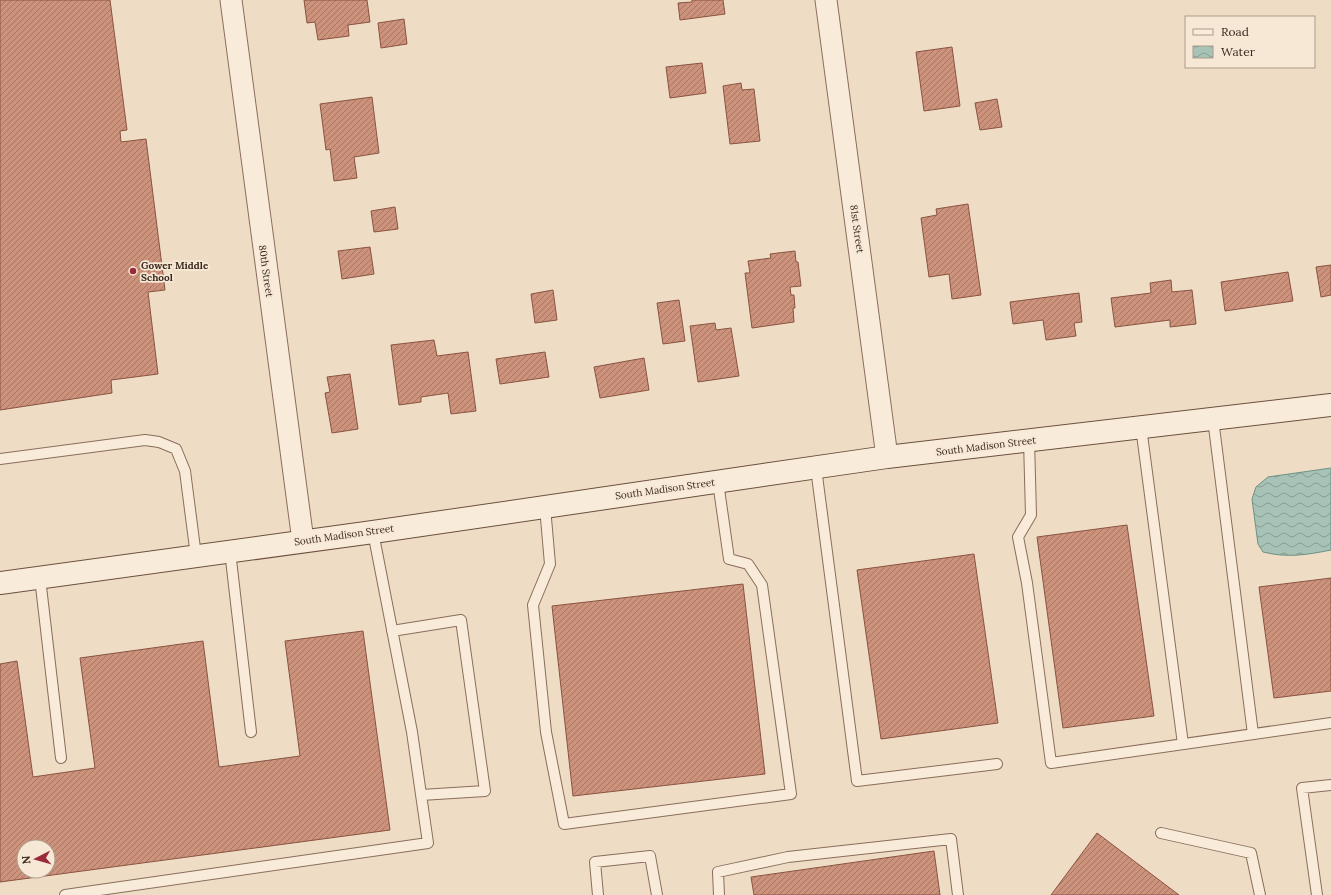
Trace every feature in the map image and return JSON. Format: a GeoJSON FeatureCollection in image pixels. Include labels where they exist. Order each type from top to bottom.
{"type":"FeatureCollection","features":[{"type":"Feature","properties":{"kind":"street","name":"80th Street"},"geometry":{"type":"LineString","coordinates":[[231,0],[303,541]]}},
{"type":"Feature","properties":{"kind":"street","name":"81st Street"},"geometry":{"type":"LineString","coordinates":[[826,0],[887,457]]}},
{"type":"Feature","properties":{"kind":"street","name":"South Madison Street"},"geometry":{"type":"LineString","coordinates":[[0,583],[373,532],[887,457],[1331,405]]}},
{"type":"Feature","properties":{"kind":"lane"},"geometry":{"type":"LineString","coordinates":[[1213,419],[1253,734]]}},
{"type":"Feature","properties":{"kind":"lane"},"geometry":{"type":"LineString","coordinates":[[1141,427],[1183,744]]}},
{"type":"Feature","properties":{"kind":"lane"},"geometry":{"type":"LineString","coordinates":[[0,459],[146,440],[159,442],[176,449],[185,472],[196,556]]}},
{"type":"Feature","properties":{"kind":"lane"},"geometry":{"type":"LineString","coordinates":[[1029,440],[1031,515],[1018,537],[1026,583],[1051,763],[1331,723]]}},
{"type":"Feature","properties":{"kind":"lane"},"geometry":{"type":"LineString","coordinates":[[816,468],[857,781],[997,764]]}},
{"type":"Feature","properties":{"kind":"lane"},"geometry":{"type":"LineString","coordinates":[[545,507],[550,564],[533,605],[546,732],[564,824],[791,794],[762,586],[748,564],[729,559],[718,482]]}},
{"type":"Feature","properties":{"kind":"lane"},"geometry":{"type":"LineString","coordinates":[[65,895],[428,843],[412,732],[373,532]]}},
{"type":"Feature","properties":{"kind":"lane"},"geometry":{"type":"LineString","coordinates":[[230,551],[251,732]]}},
{"type":"Feature","properties":{"kind":"lane"},"geometry":{"type":"LineString","coordinates":[[40,578],[61,758]]}},
{"type":"Feature","properties":{"kind":"lane"},"geometry":{"type":"LineString","coordinates":[[392,631],[461,620],[485,791],[422,795]]}},
{"type":"Feature","properties":{"kind":"lane"},"geometry":{"type":"LineString","coordinates":[[1317,895],[1302,788],[1331,785]]}},
{"type":"Feature","properties":{"kind":"lane"},"geometry":{"type":"LineString","coordinates":[[1161,834],[1251,853],[1260,895]]}},
{"type":"Feature","properties":{"kind":"lane"},"geometry":{"type":"LineString","coordinates":[[720,895],[718,872],[788,857],[951,839],[958,895]]}},
{"type":"Feature","properties":{"kind":"lane"},"geometry":{"type":"LineString","coordinates":[[598,895],[595,862],[650,856],[657,895]]}},
{"type":"Feature","properties":{"kind":"water"},"geometry":{"type":"Polygon","coordinates":[[[1331,468],[1331,550],[1297,555],[1280,555],[1263,552],[1258,544],[1252,499],[1256,487],[1268,477],[1331,468]]]}},
{"type":"Feature","properties":{"kind":"building"},"geometry":{"type":"Polygon","coordinates":[[[0,0],[110,0],[127,130],[120,131],[121,142],[146,139],[165,290],[148,292],[158,374],[111,380],[112,393],[0,410],[0,0]]]}},
{"type":"Feature","properties":{"kind":"building"},"geometry":{"type":"Polygon","coordinates":[[[304,0],[367,0],[370,22],[348,25],[349,36],[318,40],[315,22],[307,23],[304,0]]]}},
{"type":"Feature","properties":{"kind":"building"},"geometry":{"type":"Polygon","coordinates":[[[692,0],[723,0],[725,14],[680,20],[678,3],[692,2],[692,0]]]}},
{"type":"Feature","properties":{"kind":"building"},"geometry":{"type":"Polygon","coordinates":[[[404,19],[407,44],[381,48],[378,23],[404,19]]]}},
{"type":"Feature","properties":{"kind":"building"},"geometry":{"type":"Polygon","coordinates":[[[952,47],[960,106],[924,111],[916,52],[952,47]]]}},
{"type":"Feature","properties":{"kind":"building"},"geometry":{"type":"Polygon","coordinates":[[[702,63],[706,93],[670,98],[666,67],[702,63]]]}},
{"type":"Feature","properties":{"kind":"building"},"geometry":{"type":"Polygon","coordinates":[[[741,83],[742,90],[754,89],[760,141],[730,144],[723,86],[741,83]]]}},
{"type":"Feature","properties":{"kind":"building"},"geometry":{"type":"Polygon","coordinates":[[[372,97],[379,153],[354,157],[357,178],[334,181],[330,149],[326,150],[320,104],[372,97]]]}},
{"type":"Feature","properties":{"kind":"building"},"geometry":{"type":"Polygon","coordinates":[[[997,99],[1002,127],[980,130],[975,103],[997,99]]]}},
{"type":"Feature","properties":{"kind":"building"},"geometry":{"type":"Polygon","coordinates":[[[968,204],[981,295],[952,299],[949,274],[929,277],[921,218],[937,215],[936,209],[968,204]]]}},
{"type":"Feature","properties":{"kind":"building"},"geometry":{"type":"Polygon","coordinates":[[[395,207],[398,229],[374,232],[371,211],[395,207]]]}},
{"type":"Feature","properties":{"kind":"building"},"geometry":{"type":"Polygon","coordinates":[[[370,247],[374,274],[342,279],[338,251],[370,247]]]}},
{"type":"Feature","properties":{"kind":"building"},"geometry":{"type":"Polygon","coordinates":[[[795,251],[801,286],[790,287],[791,295],[794,295],[794,322],[752,328],[745,273],[750,273],[748,261],[771,258],[770,254],[795,251]]]}},
{"type":"Feature","properties":{"kind":"building"},"geometry":{"type":"Polygon","coordinates":[[[1331,265],[1331,295],[1321,297],[1316,267],[1331,265]]]}},
{"type":"Feature","properties":{"kind":"building"},"geometry":{"type":"Polygon","coordinates":[[[1288,272],[1293,301],[1225,311],[1221,282],[1288,272]]]}},
{"type":"Feature","properties":{"kind":"building"},"geometry":{"type":"Polygon","coordinates":[[[1171,280],[1172,292],[1192,290],[1196,324],[1170,327],[1170,320],[1115,327],[1111,298],[1151,293],[1150,283],[1171,280]]]}},
{"type":"Feature","properties":{"kind":"building"},"geometry":{"type":"Polygon","coordinates":[[[553,290],[557,320],[535,323],[531,294],[553,290]]]}},
{"type":"Feature","properties":{"kind":"building"},"geometry":{"type":"Polygon","coordinates":[[[1079,293],[1082,322],[1074,323],[1076,336],[1046,340],[1043,320],[1013,324],[1010,302],[1079,293]]]}},
{"type":"Feature","properties":{"kind":"building"},"geometry":{"type":"Polygon","coordinates":[[[679,300],[685,341],[663,344],[657,303],[679,300]]]}},
{"type":"Feature","properties":{"kind":"building"},"geometry":{"type":"Polygon","coordinates":[[[715,323],[716,330],[731,328],[739,376],[698,382],[690,326],[715,323]]]}},
{"type":"Feature","properties":{"kind":"building"},"geometry":{"type":"Polygon","coordinates":[[[434,340],[437,356],[468,352],[476,411],[451,414],[448,393],[421,397],[421,402],[399,405],[391,345],[434,340]]]}},
{"type":"Feature","properties":{"kind":"building"},"geometry":{"type":"Polygon","coordinates":[[[545,352],[549,377],[500,384],[496,359],[545,352]]]}},
{"type":"Feature","properties":{"kind":"building"},"geometry":{"type":"Polygon","coordinates":[[[644,358],[649,390],[600,398],[594,367],[644,358]]]}},
{"type":"Feature","properties":{"kind":"building"},"geometry":{"type":"Polygon","coordinates":[[[350,374],[358,429],[332,433],[325,393],[330,392],[327,377],[350,374]]]}},
{"type":"Feature","properties":{"kind":"building"},"geometry":{"type":"Polygon","coordinates":[[[1127,525],[1154,716],[1063,728],[1037,537],[1127,525]]]}},
{"type":"Feature","properties":{"kind":"building"},"geometry":{"type":"Polygon","coordinates":[[[974,554],[998,723],[881,739],[857,570],[974,554]]]}},
{"type":"Feature","properties":{"kind":"building"},"geometry":{"type":"Polygon","coordinates":[[[1331,578],[1331,691],[1274,698],[1259,587],[1331,578]]]}},
{"type":"Feature","properties":{"kind":"building"},"geometry":{"type":"Polygon","coordinates":[[[743,584],[765,774],[573,796],[552,606],[743,584]]]}},
{"type":"Feature","properties":{"kind":"building"},"geometry":{"type":"Polygon","coordinates":[[[363,631],[390,830],[56,875],[56,839],[16,839],[16,879],[22,879],[0,882],[0,664],[17,661],[33,777],[95,768],[80,658],[203,641],[219,767],[300,756],[285,641],[363,631]]]}},
{"type":"Feature","properties":{"kind":"building"},"geometry":{"type":"Polygon","coordinates":[[[1097,833],[1179,895],[1051,895],[1097,833]]]}},
{"type":"Feature","properties":{"kind":"building"},"geometry":{"type":"Polygon","coordinates":[[[934,851],[940,895],[754,895],[751,877],[934,851]]]}},
{"type":"Feature","properties":{"kind":"place","name":"Gower Middle School"},"geometry":{"type":"Point","coordinates":[133,271]}}]}
